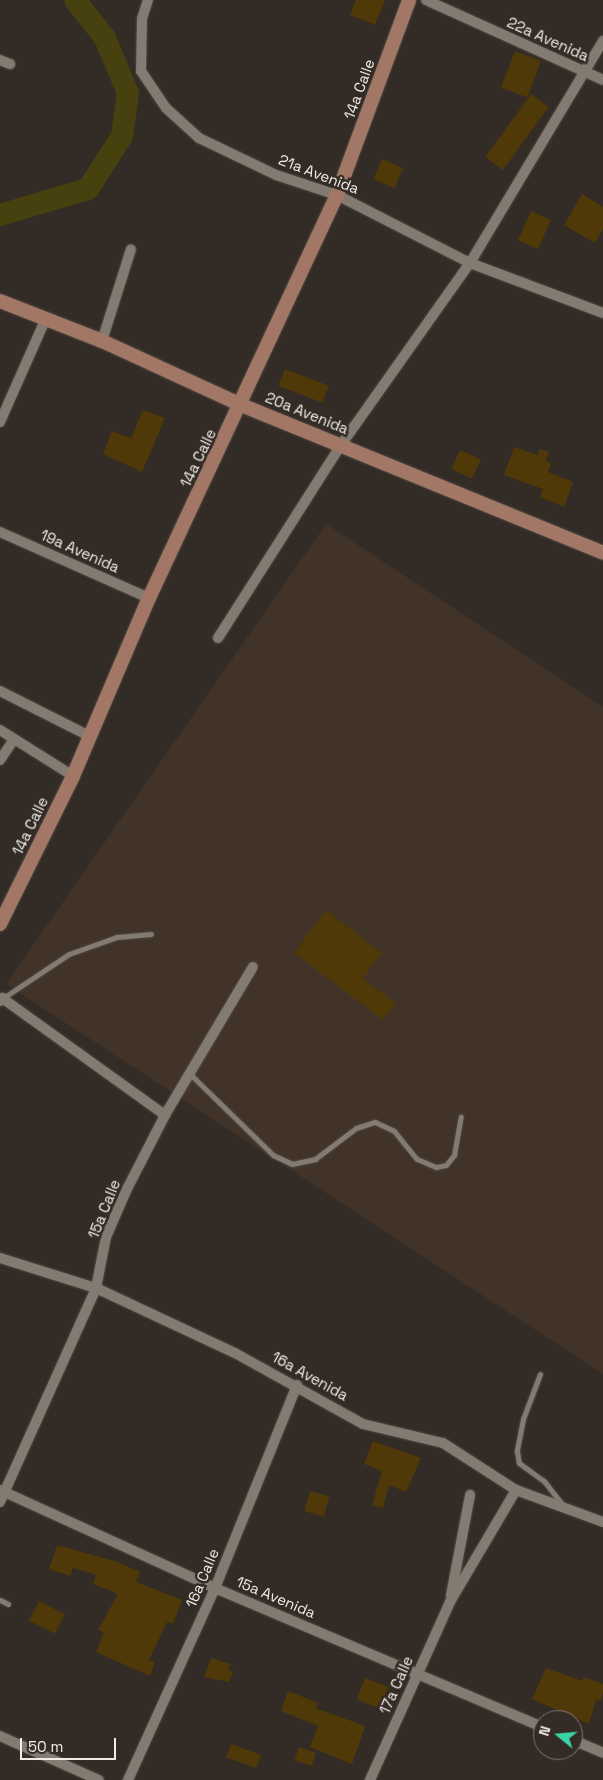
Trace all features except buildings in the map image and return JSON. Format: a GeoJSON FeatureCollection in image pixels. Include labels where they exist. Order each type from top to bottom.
{"type":"FeatureCollection","features":[{"type":"Feature","properties":{"kind":"street","name":"21a Avenida"},"geometry":{"type":"LineString","coordinates":[[148,0],[142,19],[142,71],[166,108],[199,138],[276,175],[337,195],[470,263],[603,313]]}},
{"type":"Feature","properties":{"kind":"street","name":"14a Calle"},"geometry":{"type":"LineString","coordinates":[[0,924],[73,776],[149,598],[241,405],[337,195],[409,0]]}},
{"type":"Feature","properties":{"kind":"street","name":"22a Avenida"},"geometry":{"type":"LineString","coordinates":[[426,0],[603,80]]}},
{"type":"Feature","properties":{"kind":"street"},"geometry":{"type":"LineString","coordinates":[[218,638],[341,444],[470,263],[603,41]]}},
{"type":"Feature","properties":{"kind":"street"},"geometry":{"type":"LineString","coordinates":[[102,341],[131,249]]}},
{"type":"Feature","properties":{"kind":"street","name":"20a Avenida"},"geometry":{"type":"LineString","coordinates":[[0,301],[102,341],[241,405],[341,444],[603,553]]}},
{"type":"Feature","properties":{"kind":"street"},"geometry":{"type":"LineString","coordinates":[[0,422],[46,318]]}},
{"type":"Feature","properties":{"kind":"street","name":"19a Avenida"},"geometry":{"type":"LineString","coordinates":[[0,532],[149,598]]}},
{"type":"Feature","properties":{"kind":"street"},"geometry":{"type":"LineString","coordinates":[[0,691],[89,736]]}},
{"type":"Feature","properties":{"kind":"street"},"geometry":{"type":"LineString","coordinates":[[0,730],[73,776]]}},
{"type":"Feature","properties":{"kind":"street"},"geometry":{"type":"LineString","coordinates":[[0,760],[14,739]]}},
{"type":"Feature","properties":{"kind":"street","name":"15a Calle"},"geometry":{"type":"LineString","coordinates":[[1,1495],[96,1288],[106,1236],[164,1115],[191,1075],[253,968]]}},
{"type":"Feature","properties":{"kind":"street"},"geometry":{"type":"LineString","coordinates":[[1,998],[164,1115]]}},
{"type":"Feature","properties":{"kind":"street","name":"16a Avenida"},"geometry":{"type":"LineString","coordinates":[[0,1258],[96,1288],[297,1385],[363,1424],[443,1443],[516,1490],[602,1520]]}},
{"type":"Feature","properties":{"kind":"street","name":"16a Calle"},"geometry":{"type":"LineString","coordinates":[[128,1780],[215,1588],[297,1385]]}},
{"type":"Feature","properties":{"kind":"street","name":"17a Calle"},"geometry":{"type":"LineString","coordinates":[[370,1780],[450,1602],[516,1490]]}},
{"type":"Feature","properties":{"kind":"street","name":"15a Avenida"},"geometry":{"type":"LineString","coordinates":[[1,1495],[533,1723]]}},
{"type":"Feature","properties":{"kind":"street","name":"17a Calle"},"geometry":{"type":"LineString","coordinates":[[450,1602],[470,1495]]}},
{"type":"Feature","properties":{"kind":"street"},"geometry":{"type":"LineString","coordinates":[[0,1736],[99,1780]]}},
{"type":"Feature","properties":{"kind":"street"},"geometry":{"type":"LineString","coordinates":[[583,1744],[603,1753]]}},
{"type":"Feature","properties":{"kind":"lane"},"geometry":{"type":"LineString","coordinates":[[1,998],[69,954],[117,937],[151,934]]}},
{"type":"Feature","properties":{"kind":"lane"},"geometry":{"type":"LineString","coordinates":[[191,1075],[274,1155],[292,1164],[315,1159],[356,1128],[374,1122],[394,1131],[416,1159],[426,1166],[441,1166],[454,1155],[461,1117]]}},
{"type":"Feature","properties":{"kind":"lane"},"geometry":{"type":"LineString","coordinates":[[540,1374],[523,1419],[517,1451],[518,1463],[544,1481],[566,1508]]}},
{"type":"Feature","properties":{"kind":"lane"},"geometry":{"type":"LineString","coordinates":[[0,1600],[8,1604]]}},
{"type":"Feature","properties":{"kind":"shaded area"},"geometry":{"type":"Polygon","coordinates":[[[326,524],[603,707],[603,1374],[6,984],[326,524]]]}},
{"type":"Feature","properties":{"kind":"waterway"},"geometry":{"type":"LineString","coordinates":[[0,215],[88,189],[122,136],[128,93],[105,38],[75,0]]}}]}
